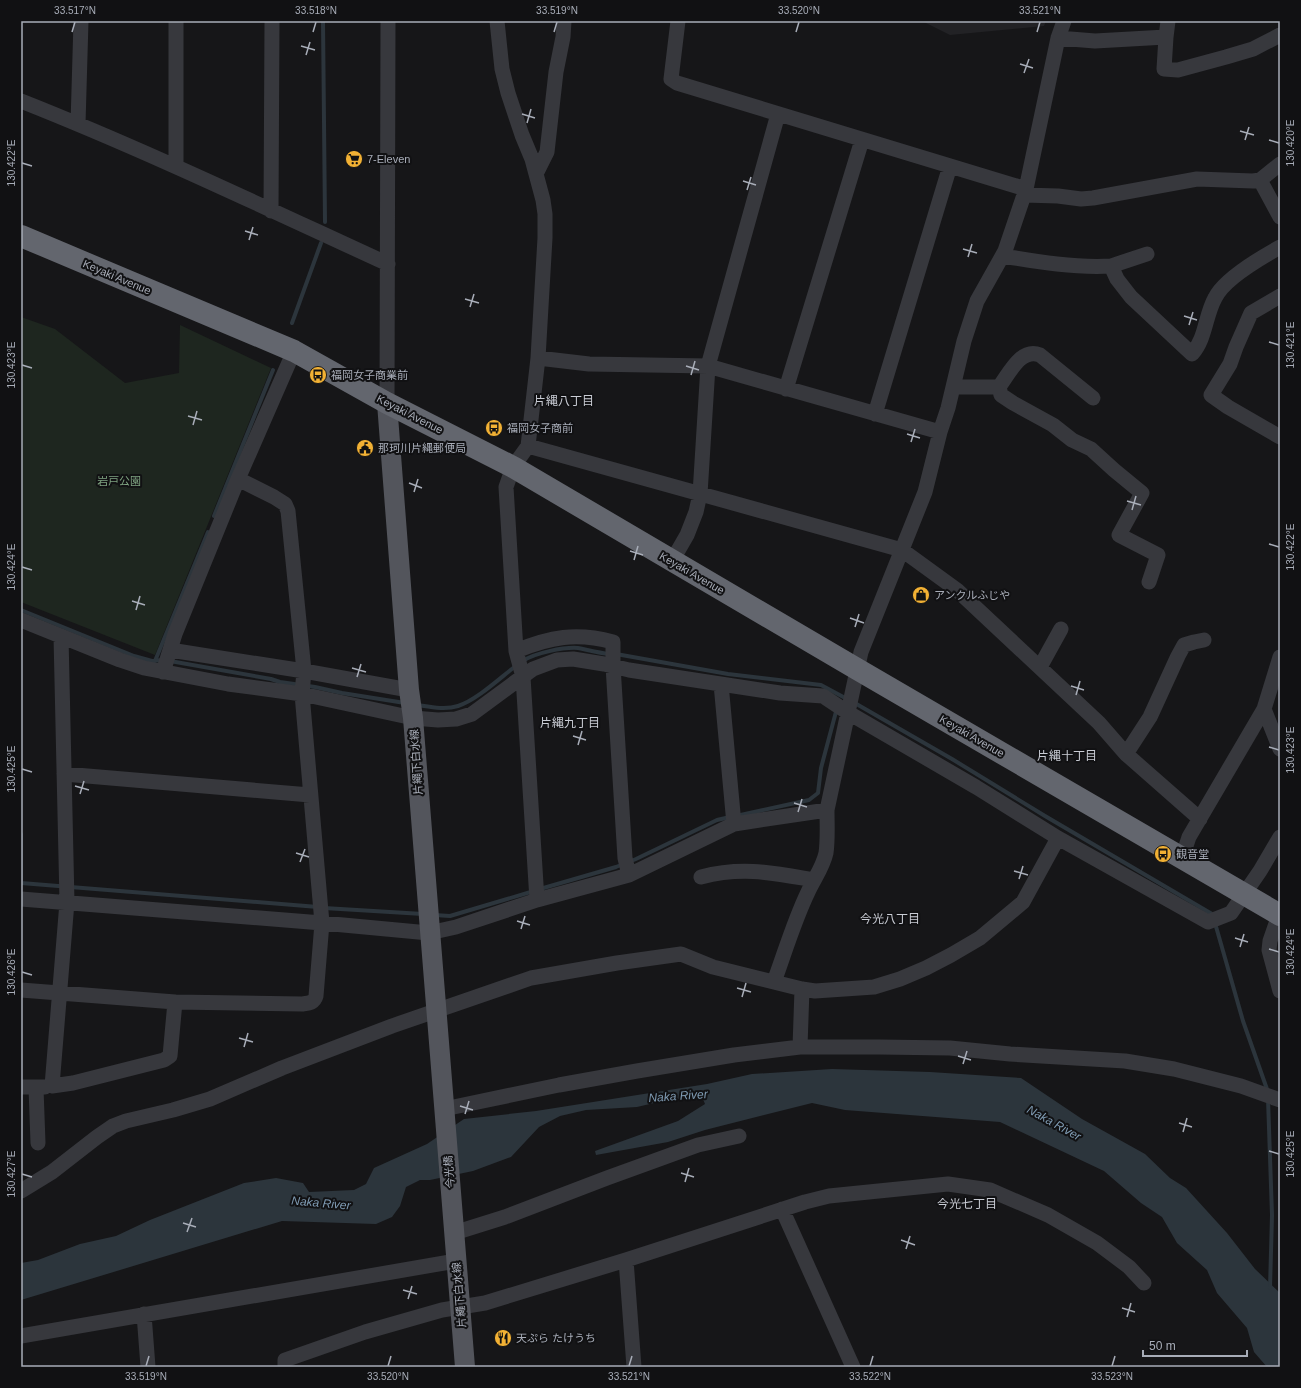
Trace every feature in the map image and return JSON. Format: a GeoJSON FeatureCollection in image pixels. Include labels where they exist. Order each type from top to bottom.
{"type":"FeatureCollection","features":[{"type":"Feature","properties":{"kind":"highway","name":"Keyaki Avenue"},"geometry":{"type":"LineString","coordinates":[[21,236],[294,351],[387,403],[513,467],[1280,915]]}},
{"type":"Feature","properties":{"kind":"main road","name":"片繩下白水線"},"geometry":{"type":"LineString","coordinates":[[387,403],[444,1115]]}},
{"type":"Feature","properties":{"kind":"main road","name":"今光橋"},"geometry":{"type":"LineString","coordinates":[[444,1115],[453,1228]]}},
{"type":"Feature","properties":{"kind":"main road","name":"片繩下白水線"},"geometry":{"type":"LineString","coordinates":[[453,1228],[465,1367]]}},
{"type":"Feature","properties":{"kind":"street"},"geometry":{"type":"LineString","coordinates":[[78,124],[80,21]]}},
{"type":"Feature","properties":{"kind":"street"},"geometry":{"type":"LineString","coordinates":[[176,21],[176,166]]}},
{"type":"Feature","properties":{"kind":"street"},"geometry":{"type":"LineString","coordinates":[[272,21],[272,211]]}},
{"type":"Feature","properties":{"kind":"street"},"geometry":{"type":"LineString","coordinates":[[387,403],[388,21]]}},
{"type":"Feature","properties":{"kind":"street"},"geometry":{"type":"LineString","coordinates":[[497,21],[502,69],[508,93],[532,159],[545,214],[538,358],[528,446],[513,467],[506,487],[516,651],[522,677],[537,900]]}},
{"type":"Feature","properties":{"kind":"street"},"geometry":{"type":"LineString","coordinates":[[536,174],[547,152],[556,72],[563,37],[564,21]]}},
{"type":"Feature","properties":{"kind":"street"},"geometry":{"type":"LineString","coordinates":[[678,21],[671,79],[677,83],[950,166],[1025,192],[1082,199],[1197,179],[1253,181],[1260,180],[1280,164]]}},
{"type":"Feature","properties":{"kind":"street"},"geometry":{"type":"LineString","coordinates":[[774,982],[808,891],[826,854],[828,836],[827,810],[861,652],[925,492],[964,341],[977,301],[1003,256],[1025,192],[1058,38],[1064,21]]}},
{"type":"Feature","properties":{"kind":"street"},"geometry":{"type":"LineString","coordinates":[[1168,21],[1164,69],[1178,70],[1253,48],[1280,35]]}},
{"type":"Feature","properties":{"kind":"street"},"geometry":{"type":"LineString","coordinates":[[1058,38],[1117,41],[1166,37]]}},
{"type":"Feature","properties":{"kind":"street"},"geometry":{"type":"LineString","coordinates":[[21,101],[176,166],[388,264]]}},
{"type":"Feature","properties":{"kind":"street"},"geometry":{"type":"LineString","coordinates":[[672,561],[687,535],[696,512],[700,494],[708,366],[778,114]]}},
{"type":"Feature","properties":{"kind":"street"},"geometry":{"type":"LineString","coordinates":[[786,388],[862,140]]}},
{"type":"Feature","properties":{"kind":"street"},"geometry":{"type":"LineString","coordinates":[[875,414],[950,166]]}},
{"type":"Feature","properties":{"kind":"street"},"geometry":{"type":"LineString","coordinates":[[1260,180],[1280,217]]}},
{"type":"Feature","properties":{"kind":"street"},"geometry":{"type":"LineString","coordinates":[[1111,266],[1117,279],[1132,297],[1192,354],[1200,342],[1215,297],[1222,287],[1241,272],[1280,247]]}},
{"type":"Feature","properties":{"kind":"street"},"geometry":{"type":"LineString","coordinates":[[1003,256],[1063,265],[1111,266],[1147,254]]}},
{"type":"Feature","properties":{"kind":"street"},"geometry":{"type":"LineString","coordinates":[[1280,296],[1251,313],[1230,364],[1211,395],[1228,407],[1280,437]]}},
{"type":"Feature","properties":{"kind":"street"},"geometry":{"type":"LineString","coordinates":[[163,672],[175,634],[238,480],[294,351]]}},
{"type":"Feature","properties":{"kind":"street"},"geometry":{"type":"LineString","coordinates":[[1093,398],[1040,355],[1034,353],[1020,358],[999,387],[1001,395],[1053,425],[1072,440],[1091,449],[1142,493],[1119,535],[1158,555],[1149,582]]}},
{"type":"Feature","properties":{"kind":"street"},"geometry":{"type":"LineString","coordinates":[[538,358],[582,364],[708,366],[940,432]]}},
{"type":"Feature","properties":{"kind":"street"},"geometry":{"type":"LineString","coordinates":[[953,387],[999,387]]}},
{"type":"Feature","properties":{"kind":"street"},"geometry":{"type":"LineString","coordinates":[[528,446],[902,550],[957,590],[1099,724],[1126,754],[1200,819]]}},
{"type":"Feature","properties":{"kind":"street"},"geometry":{"type":"LineString","coordinates":[[21,990],[175,1002],[311,1002],[315,1000],[322,923],[302,694],[304,671],[288,511],[285,504],[274,496],[238,480]]}},
{"type":"Feature","properties":{"kind":"street"},"geometry":{"type":"LineString","coordinates":[[21,620],[120,660],[144,668],[228,684],[302,694],[413,718],[438,720],[456,719],[472,714],[533,669],[557,660],[573,659],[629,670],[780,693],[823,696],[847,712],[976,787],[1058,838],[1208,922],[1231,913],[1245,894],[1280,837]]}},
{"type":"Feature","properties":{"kind":"street"},"geometry":{"type":"LineString","coordinates":[[1040,667],[1061,629]]}},
{"type":"Feature","properties":{"kind":"street"},"geometry":{"type":"LineString","coordinates":[[52,1086],[67,902],[61,636]]}},
{"type":"Feature","properties":{"kind":"street"},"geometry":{"type":"LineString","coordinates":[[516,651],[540,641],[574,636],[599,638],[613,642],[613,666],[625,858],[629,875]]}},
{"type":"Feature","properties":{"kind":"street"},"geometry":{"type":"LineString","coordinates":[[1126,754],[1150,717],[1184,645],[1204,640]]}},
{"type":"Feature","properties":{"kind":"street"},"geometry":{"type":"LineString","coordinates":[[170,650],[304,671],[409,690]]}},
{"type":"Feature","properties":{"kind":"street"},"geometry":{"type":"LineString","coordinates":[[1182,858],[1189,838],[1264,709],[1280,657]]}},
{"type":"Feature","properties":{"kind":"street"},"geometry":{"type":"LineString","coordinates":[[721,684],[734,824]]}},
{"type":"Feature","properties":{"kind":"street"},"geometry":{"type":"LineString","coordinates":[[1264,709],[1280,749]]}},
{"type":"Feature","properties":{"kind":"street"},"geometry":{"type":"LineString","coordinates":[[64,774],[310,795]]}},
{"type":"Feature","properties":{"kind":"street"},"geometry":{"type":"LineString","coordinates":[[21,899],[322,923],[429,934],[456,927],[537,900],[629,875],[734,824],[827,810]]}},
{"type":"Feature","properties":{"kind":"street"},"geometry":{"type":"LineString","coordinates":[[21,1191],[52,1172],[113,1126],[126,1121],[210,1099],[282,1068],[436,1010],[531,978],[617,963],[681,954],[712,967],[815,991],[874,987],[907,976],[951,955],[980,938],[1023,902],[1058,838]]}},
{"type":"Feature","properties":{"kind":"street"},"geometry":{"type":"LineString","coordinates":[[701,877],[737,870],[771,873],[814,880]]}},
{"type":"Feature","properties":{"kind":"street"},"geometry":{"type":"LineString","coordinates":[[1280,915],[1270,941],[1269,950],[1280,991]]}},
{"type":"Feature","properties":{"kind":"street"},"geometry":{"type":"LineString","coordinates":[[800,1047],[802,989]]}},
{"type":"Feature","properties":{"kind":"street"},"geometry":{"type":"LineString","coordinates":[[21,1087],[36,1088],[73,1083],[164,1060],[170,1056],[175,1002]]}},
{"type":"Feature","properties":{"kind":"street"},"geometry":{"type":"LineString","coordinates":[[444,1115],[559,1085],[637,1071],[800,1047],[950,1048],[1010,1054],[1125,1060],[1174,1069],[1241,1086],[1280,1100]]}},
{"type":"Feature","properties":{"kind":"street"},"geometry":{"type":"LineString","coordinates":[[36,1088],[38,1143]]}},
{"type":"Feature","properties":{"kind":"street"},"geometry":{"type":"LineString","coordinates":[[453,1228],[505,1217],[692,1147],[739,1136]]}},
{"type":"Feature","properties":{"kind":"street"},"geometry":{"type":"LineString","coordinates":[[285,1367],[285,1360],[365,1332],[442,1310],[484,1303],[626,1260],[782,1209],[829,1196],[948,1184],[990,1190],[1053,1217],[1097,1243],[1129,1267],[1144,1283]]}},
{"type":"Feature","properties":{"kind":"street"},"geometry":{"type":"LineString","coordinates":[[782,1209],[853,1367]]}},
{"type":"Feature","properties":{"kind":"street"},"geometry":{"type":"LineString","coordinates":[[626,1260],[634,1367]]}},
{"type":"Feature","properties":{"kind":"street"},"geometry":{"type":"LineString","coordinates":[[21,1336],[456,1261]]}},
{"type":"Feature","properties":{"kind":"street"},"geometry":{"type":"LineString","coordinates":[[144,1314],[148,1367]]}},
{"type":"Feature","properties":{"kind":"shaded area"},"geometry":{"type":"Polygon","coordinates":[[[922,21],[1046,21],[1044,26],[950,35],[922,21]]]}},
{"type":"Feature","properties":{"kind":"green space","name":"岩戸公園"},"geometry":{"type":"Polygon","coordinates":[[[21,317],[55,329],[125,383],[179,373],[180,325],[271,368],[155,655],[21,602],[21,317]]]}},
{"type":"Feature","properties":{"kind":"water","name":"Naka River"},"geometry":{"type":"Polygon","coordinates":[[[832,1069],[930,1072],[1021,1078],[1082,1119],[1145,1154],[1170,1178],[1186,1188],[1227,1233],[1255,1269],[1280,1293],[1280,1367],[1267,1367],[1254,1352],[1247,1328],[1217,1293],[1207,1270],[1177,1243],[1162,1217],[1141,1203],[1104,1171],[1000,1122],[845,1110],[812,1103],[705,1130],[668,1142],[596,1155],[595,1151],[678,1121],[705,1104],[703,1099],[671,1099],[637,1107],[586,1110],[560,1116],[539,1127],[511,1157],[473,1171],[430,1180],[420,1180],[406,1187],[400,1206],[392,1217],[376,1224],[282,1221],[21,1300],[21,1263],[38,1260],[80,1244],[116,1236],[150,1220],[244,1183],[276,1178],[303,1183],[309,1192],[354,1190],[366,1184],[374,1168],[427,1144],[464,1119],[536,1111],[707,1084],[752,1074],[832,1069]]]}},
{"type":"Feature","properties":{"kind":"waterway"},"geometry":{"type":"LineString","coordinates":[[323,21],[325,222]]}},
{"type":"Feature","properties":{"kind":"waterway"},"geometry":{"type":"LineString","coordinates":[[292,323],[321,243]]}},
{"type":"Feature","properties":{"kind":"waterway"},"geometry":{"type":"LineString","coordinates":[[214,516],[273,370]]}},
{"type":"Feature","properties":{"kind":"waterway"},"geometry":{"type":"LineString","coordinates":[[155,661],[208,532]]}},
{"type":"Feature","properties":{"kind":"waterway"},"geometry":{"type":"LineString","coordinates":[[21,610],[134,656],[152,661],[163,660]]}},
{"type":"Feature","properties":{"kind":"waterway"},"geometry":{"type":"LineString","coordinates":[[523,661],[534,655],[565,648],[578,648],[609,654]]}},
{"type":"Feature","properties":{"kind":"waterway"},"geometry":{"type":"LineString","coordinates":[[616,654],[728,674],[821,685],[847,699]]}},
{"type":"Feature","properties":{"kind":"waterway"},"geometry":{"type":"LineString","coordinates":[[170,661],[271,679],[280,682],[405,703]]}},
{"type":"Feature","properties":{"kind":"waterway"},"geometry":{"type":"LineString","coordinates":[[418,705],[443,708],[458,706],[481,694],[517,665]]}},
{"type":"Feature","properties":{"kind":"waterway"},"geometry":{"type":"LineString","coordinates":[[853,702],[952,759],[1213,916]]}},
{"type":"Feature","properties":{"kind":"waterway"},"geometry":{"type":"LineString","coordinates":[[736,816],[809,800],[818,793],[821,768],[837,708]]}},
{"type":"Feature","properties":{"kind":"waterway"},"geometry":{"type":"LineString","coordinates":[[540,889],[616,867],[717,820],[730,817]]}},
{"type":"Feature","properties":{"kind":"waterway"},"geometry":{"type":"LineString","coordinates":[[21,834],[21,883]]}},
{"type":"Feature","properties":{"kind":"waterway"},"geometry":{"type":"LineString","coordinates":[[21,883],[318,907]]}},
{"type":"Feature","properties":{"kind":"waterway"},"geometry":{"type":"LineString","coordinates":[[434,915],[450,916],[534,891]]}},
{"type":"Feature","properties":{"kind":"waterway"},"geometry":{"type":"LineString","coordinates":[[324,908],[423,914]]}},
{"type":"Feature","properties":{"kind":"waterway"},"geometry":{"type":"LineString","coordinates":[[1215,923],[1243,1021],[1268,1092]]}},
{"type":"Feature","properties":{"kind":"waterway"},"geometry":{"type":"LineString","coordinates":[[1268,1099],[1272,1215],[1270,1288]]}},
{"type":"Feature","properties":{"kind":"place","name":"7-Eleven"},"geometry":{"type":"Point","coordinates":[354,159]}},
{"type":"Feature","properties":{"kind":"place","name":"福岡女子商業前"},"geometry":{"type":"Point","coordinates":[318,375]}},
{"type":"Feature","properties":{"kind":"place","name":"福岡女子商前"},"geometry":{"type":"Point","coordinates":[494,428]}},
{"type":"Feature","properties":{"kind":"place","name":"那珂川片縄郵便局"},"geometry":{"type":"Point","coordinates":[365,448]}},
{"type":"Feature","properties":{"kind":"place","name":"アンクルふじや"},"geometry":{"type":"Point","coordinates":[921,595]}},
{"type":"Feature","properties":{"kind":"place","name":"観音堂"},"geometry":{"type":"Point","coordinates":[1163,854]}},
{"type":"Feature","properties":{"kind":"place","name":"天ぷら たけうち"},"geometry":{"type":"Point","coordinates":[503,1338]}},
{"type":"Feature","properties":{"kind":"district","name":"片縄八丁目"},"geometry":{"type":"Point","coordinates":[564,401]}},
{"type":"Feature","properties":{"kind":"district","name":"片縄九丁目"},"geometry":{"type":"Point","coordinates":[570,723]}},
{"type":"Feature","properties":{"kind":"district","name":"片縄十丁目"},"geometry":{"type":"Point","coordinates":[1067,756]}},
{"type":"Feature","properties":{"kind":"district","name":"今光八丁目"},"geometry":{"type":"Point","coordinates":[890,919]}},
{"type":"Feature","properties":{"kind":"district","name":"今光七丁目"},"geometry":{"type":"Point","coordinates":[967,1204]}}]}
